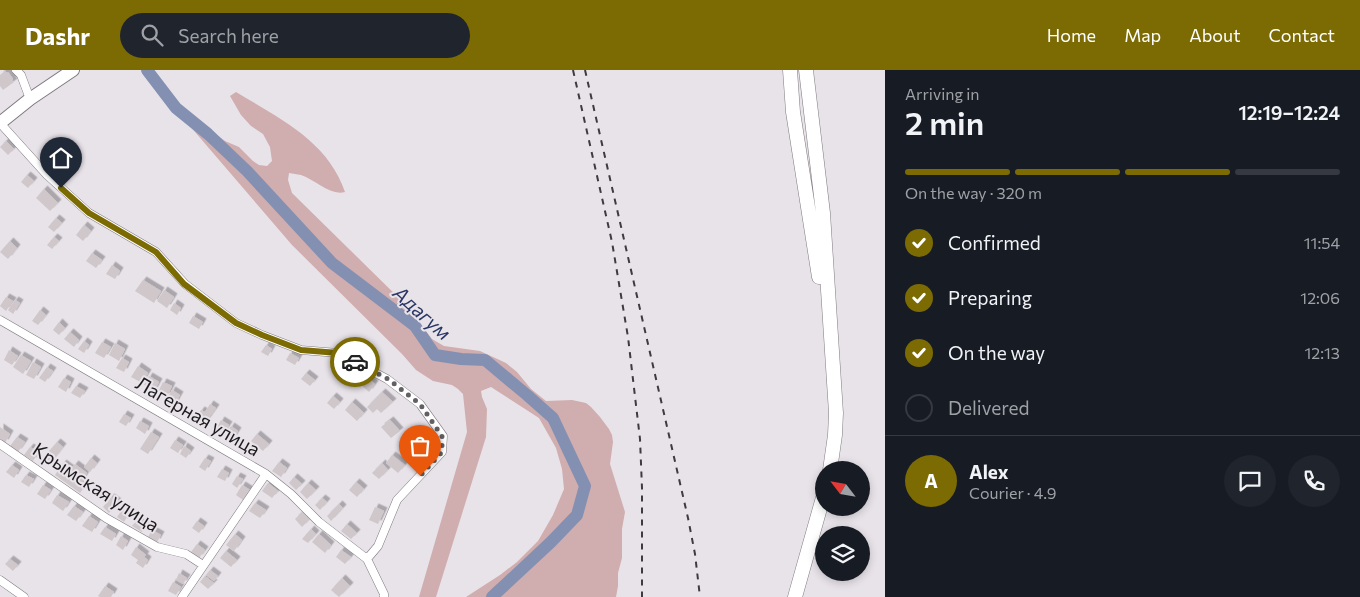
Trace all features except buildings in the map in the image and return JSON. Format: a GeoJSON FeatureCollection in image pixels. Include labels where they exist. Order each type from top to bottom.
{"type":"FeatureCollection","features":[{"type":"Feature","properties":{"kind":"highway"},"geometry":{"type":"LineString","coordinates":[[790,70],[794,112],[832,362]]}},
{"type":"Feature","properties":{"kind":"highway"},"geometry":{"type":"LineString","coordinates":[[806,70],[823,213],[836,413],[831,461]]}},
{"type":"Feature","properties":{"kind":"highway"},"geometry":{"type":"LineString","coordinates":[[795,597],[818,516]]}},
{"type":"Feature","properties":{"kind":"main road"},"geometry":{"type":"LineString","coordinates":[[0,123],[30,99],[73,70]]}},
{"type":"Feature","properties":{"kind":"main road"},"geometry":{"type":"LineString","coordinates":[[784,70],[794,112]]}},
{"type":"Feature","properties":{"kind":"main road"},"geometry":{"type":"LineString","coordinates":[[813,70],[813,122]]}},
{"type":"Feature","properties":{"kind":"street"},"geometry":{"type":"LineString","coordinates":[[16,70],[21,76],[30,99]]}},
{"type":"Feature","properties":{"kind":"street"},"geometry":{"type":"LineString","coordinates":[[0,123],[47,175],[89,213],[156,252],[184,284],[236,323],[301,350],[338,353],[388,379],[420,404],[442,436],[442,452],[397,500],[378,546],[367,559],[384,597]]}},
{"type":"Feature","properties":{"kind":"street","name":"Лагерная улица"},"geometry":{"type":"LineString","coordinates":[[0,320],[266,474],[291,494],[319,522],[367,559]]}},
{"type":"Feature","properties":{"kind":"street","name":"Крымская улица"},"geometry":{"type":"LineString","coordinates":[[0,444],[106,518],[157,546],[186,554],[203,565]]}},
{"type":"Feature","properties":{"kind":"street"},"geometry":{"type":"LineString","coordinates":[[182,597],[266,474]]}},
{"type":"Feature","properties":{"kind":"street"},"geometry":{"type":"LineString","coordinates":[[0,580],[24,597]]}},
{"type":"Feature","properties":{"kind":"shaded area"},"geometry":{"type":"Polygon","coordinates":[[[236,92],[269,111],[300,133],[327,159],[337,174],[345,192],[339,193],[328,190],[307,177],[289,173],[288,180],[292,193],[406,305],[432,339],[444,346],[480,351],[506,363],[517,372],[531,389],[546,401],[572,400],[586,403],[600,417],[612,435],[610,464],[625,512],[622,529],[622,558],[618,573],[616,597],[466,597],[517,562],[538,541],[553,515],[564,489],[562,469],[556,448],[539,418],[491,387],[481,391],[487,409],[486,437],[436,597],[419,597],[467,432],[463,394],[452,385],[433,381],[416,370],[292,245],[183,118],[239,147],[259,165],[267,166],[272,161],[270,147],[263,134],[251,126],[241,115],[230,96],[236,92]]]}},
{"type":"Feature","properties":{"kind":"waterway","name":"Адагум"},"geometry":{"type":"LineString","coordinates":[[147,70],[176,108],[208,134],[247,171],[332,263],[415,326],[435,355],[485,360],[553,418],[585,486],[577,515],[492,597]]}},
{"type":"Feature","properties":{"kind":"railway"},"geometry":{"type":"LineString","coordinates":[[573,70],[612,242],[628,337],[640,439],[642,597]]}},
{"type":"Feature","properties":{"kind":"railway"},"geometry":{"type":"LineString","coordinates":[[585,70],[688,518],[695,554],[700,597]]}},
{"type":"Feature","properties":{"kind":"way so far"},"geometry":{"type":"LineString","coordinates":[[355,362],[388,379],[420,404],[442,436],[442,452],[420,476]]}},
{"type":"Feature","properties":{"kind":"route"},"geometry":{"type":"LineString","coordinates":[[61,188],[89,213],[156,252],[184,284],[236,323],[301,350],[338,353],[355,362]]}}]}
